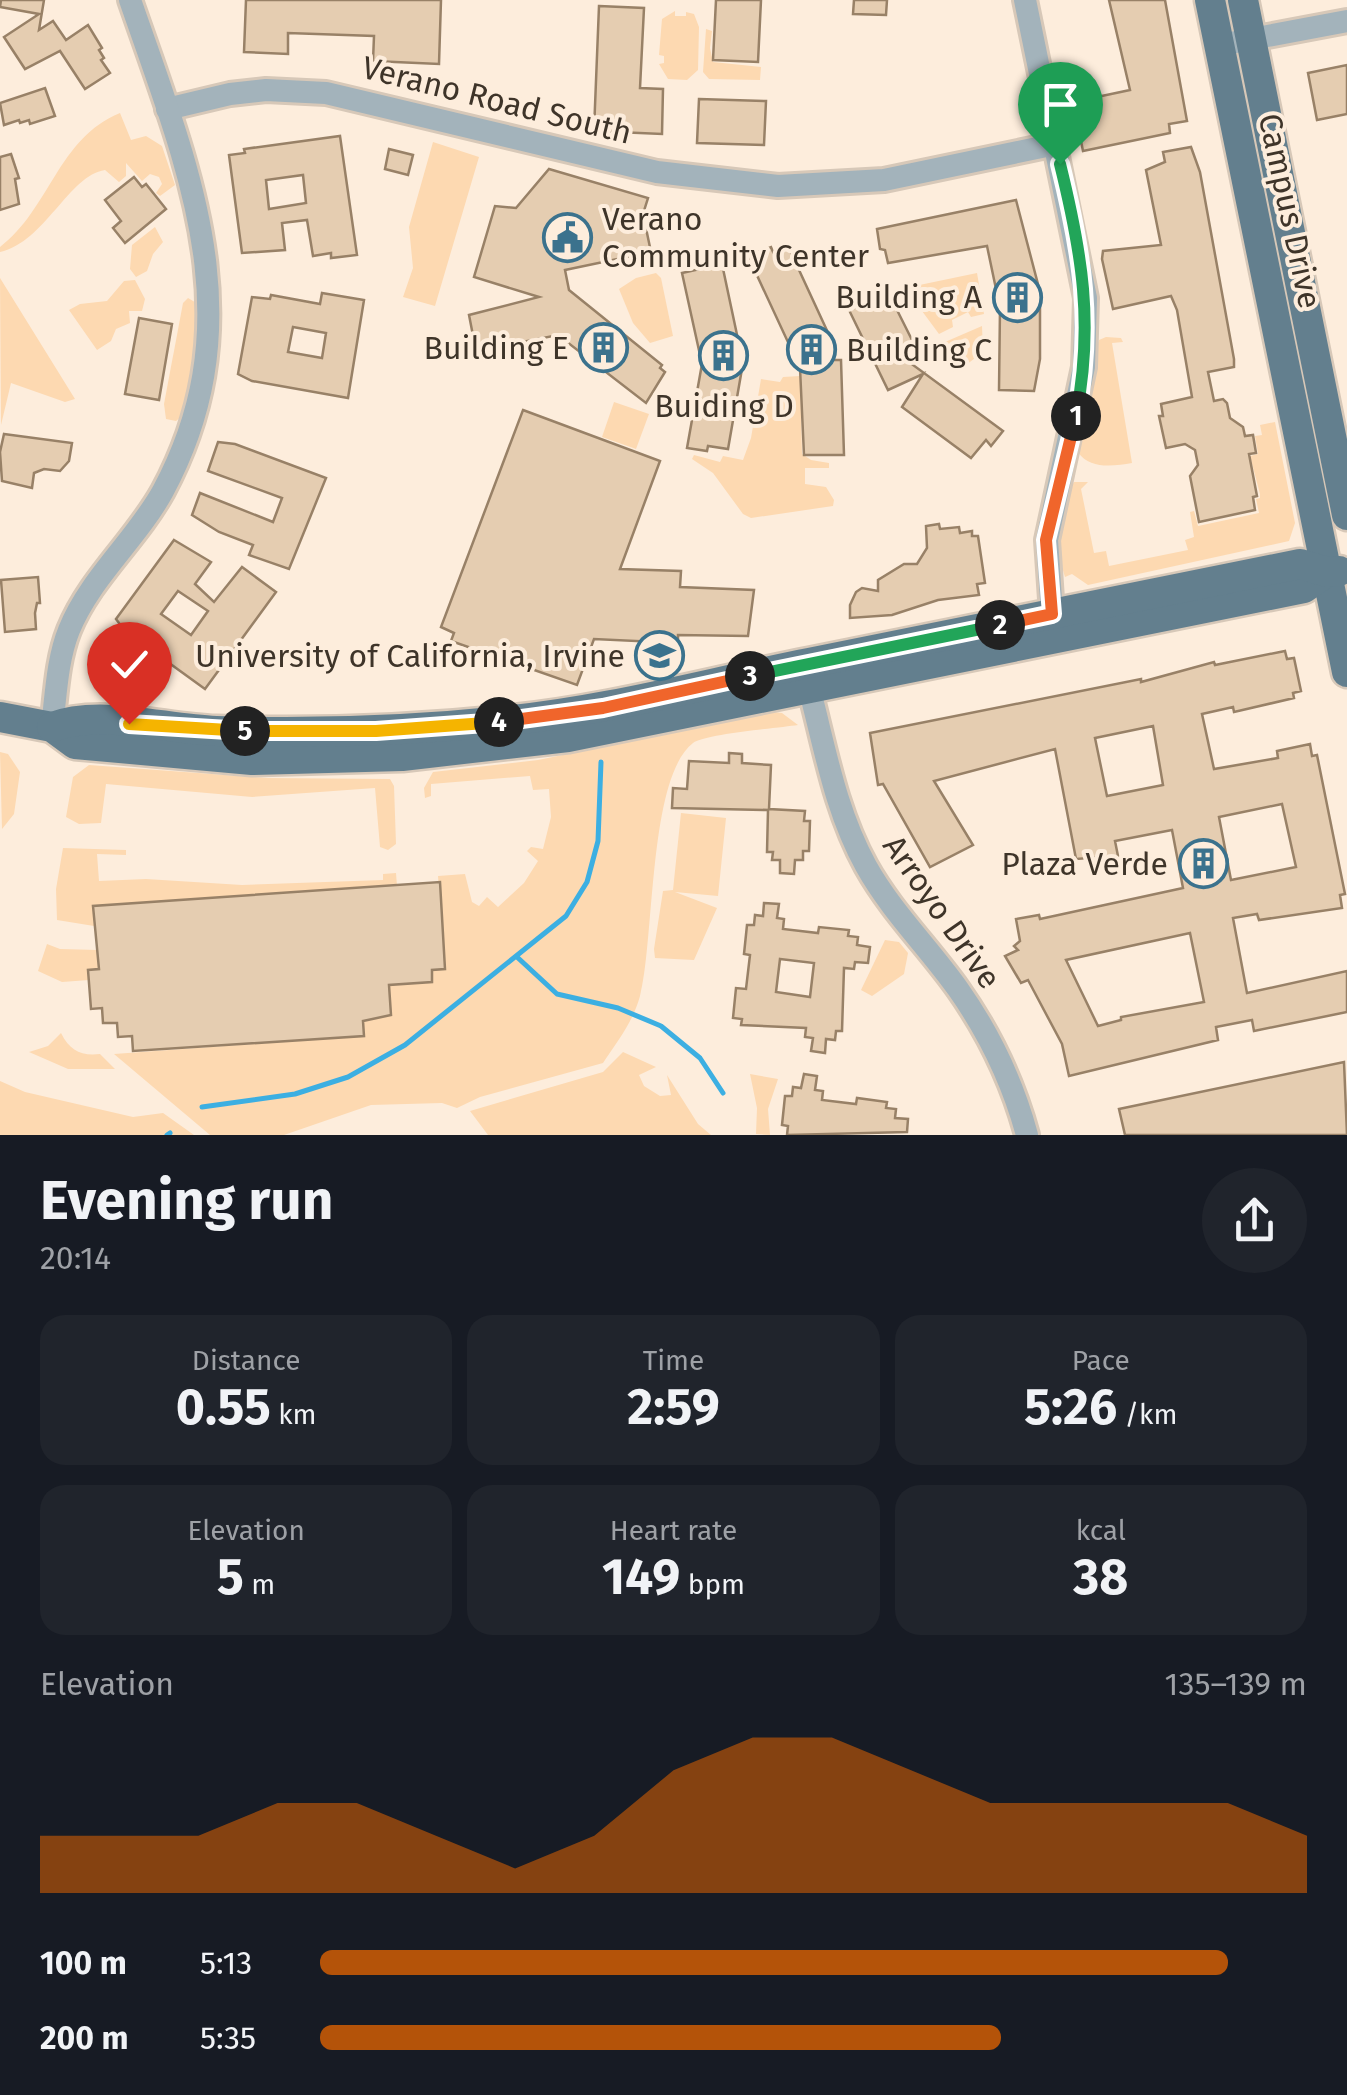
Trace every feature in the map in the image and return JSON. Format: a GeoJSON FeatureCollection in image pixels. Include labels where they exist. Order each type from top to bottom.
{"type":"FeatureCollection","features":[{"type":"Feature","properties":{"kind":"main road","name":"Campus Drive"},"geometry":{"type":"LineString","coordinates":[[1210,0],[1337,571],[1347,672]]}},
{"type":"Feature","properties":{"kind":"main road","name":"Campus Drive"},"geometry":{"type":"LineString","coordinates":[[1243,0],[1347,515]]}},
{"type":"Feature","properties":{"kind":"main road"},"geometry":{"type":"LineString","coordinates":[[806,676],[1052,614],[1300,564],[1337,571]]}},
{"type":"Feature","properties":{"kind":"main road"},"geometry":{"type":"LineString","coordinates":[[0,717],[52,727],[76,718],[230,731],[434,728],[603,708],[806,676],[951,660],[1304,588],[1337,571]]}},
{"type":"Feature","properties":{"kind":"main road"},"geometry":{"type":"LineString","coordinates":[[951,660],[968,644],[1047,627],[1052,614]]}},
{"type":"Feature","properties":{"kind":"street"},"geometry":{"type":"LineString","coordinates":[[52,727],[61,656],[69,630],[80,606],[163,491],[191,424],[206,360],[210,288],[206,246],[190,176],[130,0]]}},
{"type":"Feature","properties":{"kind":"street"},"geometry":{"type":"LineString","coordinates":[[1025,0],[1082,264],[1086,324],[1076,414],[1046,540],[1052,614]]}},
{"type":"Feature","properties":{"kind":"street"},"geometry":{"type":"LineString","coordinates":[[1220,45],[1347,21]]}},
{"type":"Feature","properties":{"kind":"street","name":"Verano Road South"},"geometry":{"type":"LineString","coordinates":[[167,109],[266,90],[326,93],[684,178],[744,185],[814,186],[884,180],[1056,144]]}},
{"type":"Feature","properties":{"kind":"street","name":"Arroyo Drive"},"geometry":{"type":"LineString","coordinates":[[806,676],[846,826],[868,870],[958,989],[985,1033],[1006,1074],[1027,1135]]}},
{"type":"Feature","properties":{"kind":"shaded area"},"geometry":{"type":"Polygon","coordinates":[[[675,11],[675,16],[694,14],[699,27],[698,70],[687,80],[668,79],[659,64],[664,63],[664,56],[659,55],[662,19],[675,11]]]}},
{"type":"Feature","properties":{"kind":"shaded area"},"geometry":{"type":"Polygon","coordinates":[[[706,29],[712,31],[713,62],[761,67],[760,80],[709,79],[703,72],[706,29]]]}},
{"type":"Feature","properties":{"kind":"shaded area"},"geometry":{"type":"Polygon","coordinates":[[[120,113],[131,140],[146,136],[162,146],[175,185],[160,196],[156,193],[162,184],[159,177],[150,174],[142,181],[126,163],[126,176],[119,182],[105,170],[80,184],[30,236],[0,252],[82,139],[120,113]]]}},
{"type":"Feature","properties":{"kind":"shaded area"},"geometry":{"type":"Polygon","coordinates":[[[433,142],[479,157],[435,306],[403,297],[413,268],[409,227],[433,142]]]}},
{"type":"Feature","properties":{"kind":"shaded area"},"geometry":{"type":"Polygon","coordinates":[[[155,227],[163,242],[147,271],[136,277],[130,269],[132,245],[155,227]]]}},
{"type":"Feature","properties":{"kind":"shaded area"},"geometry":{"type":"Polygon","coordinates":[[[656,273],[661,278],[673,336],[650,343],[633,323],[619,289],[636,278],[656,273]]]}},
{"type":"Feature","properties":{"kind":"shaded area"},"geometry":{"type":"Polygon","coordinates":[[[977,273],[984,314],[971,317],[968,312],[952,320],[953,327],[939,334],[905,288],[977,273]]]}},
{"type":"Feature","properties":{"kind":"shaded area"},"geometry":{"type":"Polygon","coordinates":[[[0,278],[75,399],[65,402],[11,383],[1,425],[0,278]]]}},
{"type":"Feature","properties":{"kind":"shaded area"},"geometry":{"type":"Polygon","coordinates":[[[135,280],[145,299],[142,311],[129,311],[130,323],[116,329],[111,341],[97,350],[69,310],[80,304],[107,301],[124,281],[135,280]]]}},
{"type":"Feature","properties":{"kind":"shaded area"},"geometry":{"type":"Polygon","coordinates":[[[188,298],[198,304],[194,363],[181,417],[176,421],[166,419],[164,404],[183,303],[188,298]]]}},
{"type":"Feature","properties":{"kind":"shaded area"},"geometry":{"type":"Polygon","coordinates":[[[982,326],[983,352],[962,368],[945,342],[982,326]]]}},
{"type":"Feature","properties":{"kind":"shaded area"},"geometry":{"type":"Polygon","coordinates":[[[1121,338],[1123,342],[1112,343],[1132,463],[1110,466],[1089,462],[1078,452],[1096,348],[1099,340],[1121,338]]]}},
{"type":"Feature","properties":{"kind":"shaded area"},"geometry":{"type":"Polygon","coordinates":[[[800,376],[802,454],[829,463],[829,468],[805,468],[805,484],[826,487],[834,500],[833,506],[751,518],[743,514],[713,473],[692,459],[694,455],[720,462],[723,456],[743,460],[751,438],[761,379],[780,382],[783,377],[800,376]]]}},
{"type":"Feature","properties":{"kind":"shaded area"},"geometry":{"type":"Polygon","coordinates":[[[614,402],[649,414],[636,449],[602,437],[614,402]]]}},
{"type":"Feature","properties":{"kind":"shaded area"},"geometry":{"type":"Polygon","coordinates":[[[1275,422],[1295,523],[1289,541],[1088,585],[1072,574],[1065,577],[1060,528],[1064,503],[1074,482],[1088,482],[1081,489],[1094,553],[1106,551],[1109,566],[1188,550],[1185,540],[1194,537],[1190,512],[1194,511],[1198,526],[1259,513],[1256,499],[1260,494],[1250,456],[1258,454],[1255,436],[1262,435],[1260,425],[1275,422]]]}},
{"type":"Feature","properties":{"kind":"shaded area"},"geometry":{"type":"Polygon","coordinates":[[[774,712],[798,725],[700,740],[678,762],[660,823],[640,996],[629,1023],[603,1063],[480,1097],[457,1108],[442,1103],[371,1105],[284,1135],[210,1135],[114,1054],[364,1036],[363,1021],[391,1015],[389,985],[432,982],[432,970],[445,969],[438,876],[465,874],[472,902],[479,906],[487,897],[498,907],[524,883],[538,861],[527,851],[531,847],[543,849],[551,817],[549,789],[533,790],[530,776],[431,784],[431,796],[425,798],[424,788],[433,772],[538,760],[774,712]]]}},
{"type":"Feature","properties":{"kind":"shaded area"},"geometry":{"type":"Polygon","coordinates":[[[0,752],[8,754],[20,772],[14,814],[2,829],[0,752]]]}},
{"type":"Feature","properties":{"kind":"shaded area"},"geometry":{"type":"Polygon","coordinates":[[[89,765],[268,778],[390,779],[394,786],[396,844],[388,850],[380,847],[375,788],[252,797],[106,784],[101,823],[79,824],[66,817],[73,777],[89,765]]]}},
{"type":"Feature","properties":{"kind":"shaded area"},"geometry":{"type":"Polygon","coordinates":[[[681,813],[726,818],[718,896],[675,892],[717,908],[694,960],[655,958],[654,949],[663,891],[673,890],[681,813]]]}},
{"type":"Feature","properties":{"kind":"shaded area"},"geometry":{"type":"Polygon","coordinates":[[[63,848],[126,850],[126,855],[97,854],[99,881],[146,879],[242,885],[383,880],[383,874],[396,873],[397,886],[93,906],[94,926],[57,920],[56,889],[63,848]]]}},
{"type":"Feature","properties":{"kind":"shaded area"},"geometry":{"type":"Polygon","coordinates":[[[885,940],[899,942],[908,953],[904,974],[872,996],[861,990],[885,940]]]}},
{"type":"Feature","properties":{"kind":"shaded area"},"geometry":{"type":"Polygon","coordinates":[[[47,944],[60,949],[98,950],[99,969],[89,970],[89,980],[62,982],[38,971],[47,944]]]}},
{"type":"Feature","properties":{"kind":"shaded area"},"geometry":{"type":"Polygon","coordinates":[[[61,1033],[72,1048],[100,1054],[115,1069],[68,1069],[29,1052],[48,1046],[61,1033]]]}},
{"type":"Feature","properties":{"kind":"shaded area"},"geometry":{"type":"Polygon","coordinates":[[[623,1052],[656,1067],[639,1075],[644,1086],[660,1096],[671,1095],[667,1075],[698,1124],[711,1135],[488,1135],[470,1111],[603,1072],[623,1052]]]}},
{"type":"Feature","properties":{"kind":"shaded area"},"geometry":{"type":"Polygon","coordinates":[[[750,1074],[778,1079],[768,1109],[770,1135],[756,1134],[757,1108],[750,1074]]]}},
{"type":"Feature","properties":{"kind":"shaded area"},"geometry":{"type":"Polygon","coordinates":[[[0,1081],[25,1092],[133,1117],[163,1113],[194,1135],[0,1135],[0,1081]]]}},
{"type":"Feature","properties":{"kind":"building"},"geometry":{"type":"Polygon","coordinates":[[[1,0],[44,0],[39,30],[53,21],[66,40],[88,25],[102,48],[101,60],[110,73],[85,89],[60,51],[25,69],[4,37],[39,14],[0,7],[1,0]]]}},
{"type":"Feature","properties":{"kind":"building"},"geometry":{"type":"Polygon","coordinates":[[[246,0],[441,0],[439,64],[373,61],[374,36],[288,33],[288,54],[244,52],[246,0]]]}},
{"type":"Feature","properties":{"kind":"building"},"geometry":{"type":"Polygon","coordinates":[[[716,0],[761,0],[758,62],[713,60],[716,0]]]}},
{"type":"Feature","properties":{"kind":"building"},"geometry":{"type":"Polygon","coordinates":[[[854,0],[887,0],[886,15],[853,14],[854,0]]]}},
{"type":"Feature","properties":{"kind":"building"},"geometry":{"type":"Polygon","coordinates":[[[1109,0],[1165,0],[1187,121],[1169,124],[1170,133],[1083,151],[1070,86],[1094,81],[1097,97],[1130,90],[1109,0]]]}},
{"type":"Feature","properties":{"kind":"building"},"geometry":{"type":"Polygon","coordinates":[[[599,6],[644,8],[640,88],[663,89],[662,134],[594,131],[599,6]]]}},
{"type":"Feature","properties":{"kind":"building"},"geometry":{"type":"Polygon","coordinates":[[[1347,65],[1347,114],[1317,120],[1308,73],[1347,65]]]}},
{"type":"Feature","properties":{"kind":"building"},"geometry":{"type":"Polygon","coordinates":[[[45,88],[55,116],[30,124],[29,120],[19,120],[4,125],[0,103],[45,88]]]}},
{"type":"Feature","properties":{"kind":"building"},"geometry":{"type":"Polygon","coordinates":[[[699,99],[766,101],[764,145],[697,143],[699,99]]]}},
{"type":"Feature","properties":{"kind":"building"},"geometry":{"type":"Polygon","coordinates":[[[340,136],[357,255],[313,256],[307,220],[282,223],[285,250],[242,253],[229,155],[245,153],[244,149],[340,136]],[[303,175],[266,180],[269,209],[306,203],[303,175]]]}},
{"type":"Feature","properties":{"kind":"building"},"geometry":{"type":"Polygon","coordinates":[[[1191,147],[1200,172],[1234,359],[1234,367],[1208,372],[1214,401],[1223,399],[1230,418],[1243,427],[1245,436],[1253,435],[1256,453],[1249,454],[1257,496],[1253,497],[1255,510],[1199,522],[1190,476],[1198,465],[1195,450],[1185,444],[1166,448],[1159,416],[1163,416],[1161,404],[1192,397],[1177,310],[1171,296],[1113,309],[1102,259],[1103,251],[1161,245],[1146,170],[1165,162],[1163,152],[1191,147]]]}},
{"type":"Feature","properties":{"kind":"building"},"geometry":{"type":"Polygon","coordinates":[[[389,149],[413,155],[408,175],[385,169],[389,149]]]}},
{"type":"Feature","properties":{"kind":"building"},"geometry":{"type":"Polygon","coordinates":[[[11,154],[19,178],[15,179],[19,204],[0,210],[0,157],[11,154]]]}},
{"type":"Feature","properties":{"kind":"building"},"geometry":{"type":"Polygon","coordinates":[[[549,169],[648,198],[643,214],[651,252],[565,270],[569,290],[662,365],[660,368],[665,372],[646,403],[558,335],[476,351],[469,315],[539,297],[474,277],[495,206],[516,208],[549,169]]]}},
{"type":"Feature","properties":{"kind":"building"},"geometry":{"type":"Polygon","coordinates":[[[134,177],[142,187],[146,184],[166,209],[125,243],[113,228],[121,221],[105,200],[134,177]]]}},
{"type":"Feature","properties":{"kind":"building","name":"Building A"},"geometry":{"type":"Polygon","coordinates":[[[1016,200],[1040,292],[1040,359],[1034,391],[999,390],[1000,308],[987,246],[888,263],[885,250],[880,249],[877,229],[1016,200]]]}},
{"type":"Feature","properties":{"kind":"building","name":"Building C"},"geometry":{"type":"Polygon","coordinates":[[[787,244],[830,337],[830,360],[841,360],[844,455],[804,455],[800,368],[748,256],[771,247],[773,252],[787,244]]]}},
{"type":"Feature","properties":{"kind":"building","name":"Buiding D"},"geometry":{"type":"Polygon","coordinates":[[[722,264],[743,363],[728,449],[708,446],[707,451],[687,448],[702,364],[682,273],[722,264]]]}},
{"type":"Feature","properties":{"kind":"building"},"geometry":{"type":"Polygon","coordinates":[[[885,286],[922,360],[913,365],[1003,431],[991,446],[986,440],[971,458],[902,407],[923,374],[888,390],[849,310],[866,303],[863,296],[885,286]]]}},
{"type":"Feature","properties":{"kind":"building"},"geometry":{"type":"Polygon","coordinates":[[[322,293],[364,300],[348,398],[252,381],[238,374],[252,297],[270,299],[271,295],[320,304],[322,293]],[[293,327],[288,352],[322,358],[326,333],[293,327]]]}},
{"type":"Feature","properties":{"kind":"building"},"geometry":{"type":"Polygon","coordinates":[[[139,318],[172,324],[159,400],[125,394],[139,318]]]}},
{"type":"Feature","properties":{"kind":"building"},"geometry":{"type":"Polygon","coordinates":[[[523,410],[660,461],[620,569],[681,571],[680,587],[754,590],[748,636],[678,635],[678,643],[594,639],[577,685],[451,641],[454,633],[441,627],[523,410]]]}},
{"type":"Feature","properties":{"kind":"building"},"geometry":{"type":"Polygon","coordinates":[[[4,434],[72,443],[69,461],[60,471],[44,469],[34,473],[32,488],[2,481],[0,452],[4,434]]]}},
{"type":"Feature","properties":{"kind":"building"},"geometry":{"type":"Polygon","coordinates":[[[218,442],[235,444],[326,478],[289,569],[249,555],[253,545],[219,532],[192,515],[200,493],[273,522],[282,498],[208,471],[218,442]]]}},
{"type":"Feature","properties":{"kind":"building"},"geometry":{"type":"Polygon","coordinates":[[[939,524],[940,529],[959,527],[960,533],[972,531],[972,536],[978,536],[985,583],[977,584],[979,595],[938,600],[892,615],[850,618],[856,592],[862,588],[878,591],[878,580],[904,564],[917,564],[927,548],[926,526],[939,524]]]}},
{"type":"Feature","properties":{"kind":"building"},"geometry":{"type":"Polygon","coordinates":[[[174,540],[211,562],[195,584],[214,602],[242,567],[276,592],[205,689],[125,631],[116,619],[174,540]],[[178,591],[161,614],[191,635],[208,611],[178,591]]]}},
{"type":"Feature","properties":{"kind":"building"},"geometry":{"type":"Polygon","coordinates":[[[38,577],[36,629],[5,632],[1,580],[38,577]]]}},
{"type":"Feature","properties":{"kind":"building","name":"Plaza Verde"},"geometry":{"type":"Polygon","coordinates":[[[1285,651],[1287,659],[1294,658],[1301,691],[1293,693],[1294,698],[1234,712],[1233,707],[1202,714],[1214,769],[1278,758],[1277,751],[1310,744],[1312,756],[1317,755],[1345,894],[1340,895],[1342,908],[1259,920],[1257,914],[1233,918],[1247,993],[1347,971],[1347,1012],[1254,1031],[1252,1020],[1216,1027],[1218,1040],[1069,1076],[1062,1044],[1028,980],[1021,983],[1005,956],[1018,950],[1014,946],[1020,941],[1016,919],[1039,915],[1040,919],[1183,888],[1172,830],[1115,841],[1118,856],[1076,859],[1055,749],[934,781],[973,845],[930,867],[883,784],[878,785],[870,733],[1141,682],[1214,662],[1215,665],[1285,651]],[[1153,726],[1095,738],[1107,796],[1163,785],[1153,726]],[[1282,804],[1219,817],[1231,880],[1296,867],[1282,804]],[[1190,933],[1066,960],[1098,1026],[1121,1017],[1204,1002],[1190,933]]]}},
{"type":"Feature","properties":{"kind":"building"},"geometry":{"type":"Polygon","coordinates":[[[729,753],[742,754],[742,763],[771,765],[769,809],[805,811],[804,821],[810,821],[809,851],[803,851],[803,860],[795,860],[794,874],[780,873],[780,860],[772,860],[773,852],[767,852],[768,810],[672,808],[673,788],[687,789],[689,761],[729,763],[729,753]]]}},
{"type":"Feature","properties":{"kind":"building"},"geometry":{"type":"Polygon","coordinates":[[[440,882],[445,969],[432,970],[432,982],[389,985],[391,1015],[363,1021],[364,1036],[133,1051],[132,1036],[118,1037],[117,1023],[103,1023],[102,1008],[91,1009],[88,970],[99,969],[93,906],[440,882]]]}},
{"type":"Feature","properties":{"kind":"building"},"geometry":{"type":"Polygon","coordinates":[[[764,903],[779,904],[777,918],[784,919],[783,929],[818,933],[819,927],[849,930],[848,936],[858,937],[857,945],[870,947],[868,963],[855,962],[854,969],[844,968],[842,1031],[836,1031],[835,1040],[826,1039],[825,1053],[811,1051],[813,1038],[805,1037],[806,1028],[741,1025],[742,1019],[733,1018],[736,988],[746,989],[750,955],[744,954],[747,925],[754,925],[755,915],[763,916],[764,903]],[[780,959],[776,992],[810,997],[814,963],[780,959]]]}},
{"type":"Feature","properties":{"kind":"building"},"geometry":{"type":"Polygon","coordinates":[[[1344,1062],[1347,1135],[1125,1135],[1119,1109],[1344,1062]]]}},
{"type":"Feature","properties":{"kind":"building"},"geometry":{"type":"Polygon","coordinates":[[[804,1074],[817,1076],[815,1090],[823,1091],[822,1100],[856,1104],[857,1098],[887,1102],[886,1108],[896,1109],[895,1118],[908,1119],[907,1132],[787,1135],[788,1126],[782,1125],[785,1096],[792,1096],[793,1087],[801,1088],[804,1074]]]}},
{"type":"Feature","properties":{"kind":"waterway"},"geometry":{"type":"LineString","coordinates":[[202,1107],[295,1094],[348,1077],[405,1045],[566,916],[587,882],[598,841],[601,762]]}},
{"type":"Feature","properties":{"kind":"waterway"},"geometry":{"type":"LineString","coordinates":[[517,957],[557,994],[618,1008],[661,1026],[700,1058],[723,1093]]}},
{"type":"Feature","properties":{"kind":"place","name":"Verano Community Center"},"geometry":{"type":"Point","coordinates":[567,237]}},
{"type":"Feature","properties":{"kind":"place","name":"Building A"},"geometry":{"type":"Point","coordinates":[1017,297]}},
{"type":"Feature","properties":{"kind":"place","name":"Building E"},"geometry":{"type":"Point","coordinates":[604,348]}},
{"type":"Feature","properties":{"kind":"place","name":"Building C"},"geometry":{"type":"Point","coordinates":[811,350]}},
{"type":"Feature","properties":{"kind":"place","name":"Buiding D"},"geometry":{"type":"Point","coordinates":[724,356]}},
{"type":"Feature","properties":{"kind":"place","name":"University of California, Irvine"},"geometry":{"type":"Point","coordinates":[660,656]}},
{"type":"Feature","properties":{"kind":"place","name":"Plaza Verde"},"geometry":{"type":"Point","coordinates":[1203,864]}},
{"type":"Feature","properties":{"kind":"route"},"geometry":{"type":"LineString","coordinates":[[129,724],[297,732],[415,730],[507,721],[603,708],[1052,614],[1046,540],[1076,414],[1086,324],[1082,264],[1060,164]]}}]}
